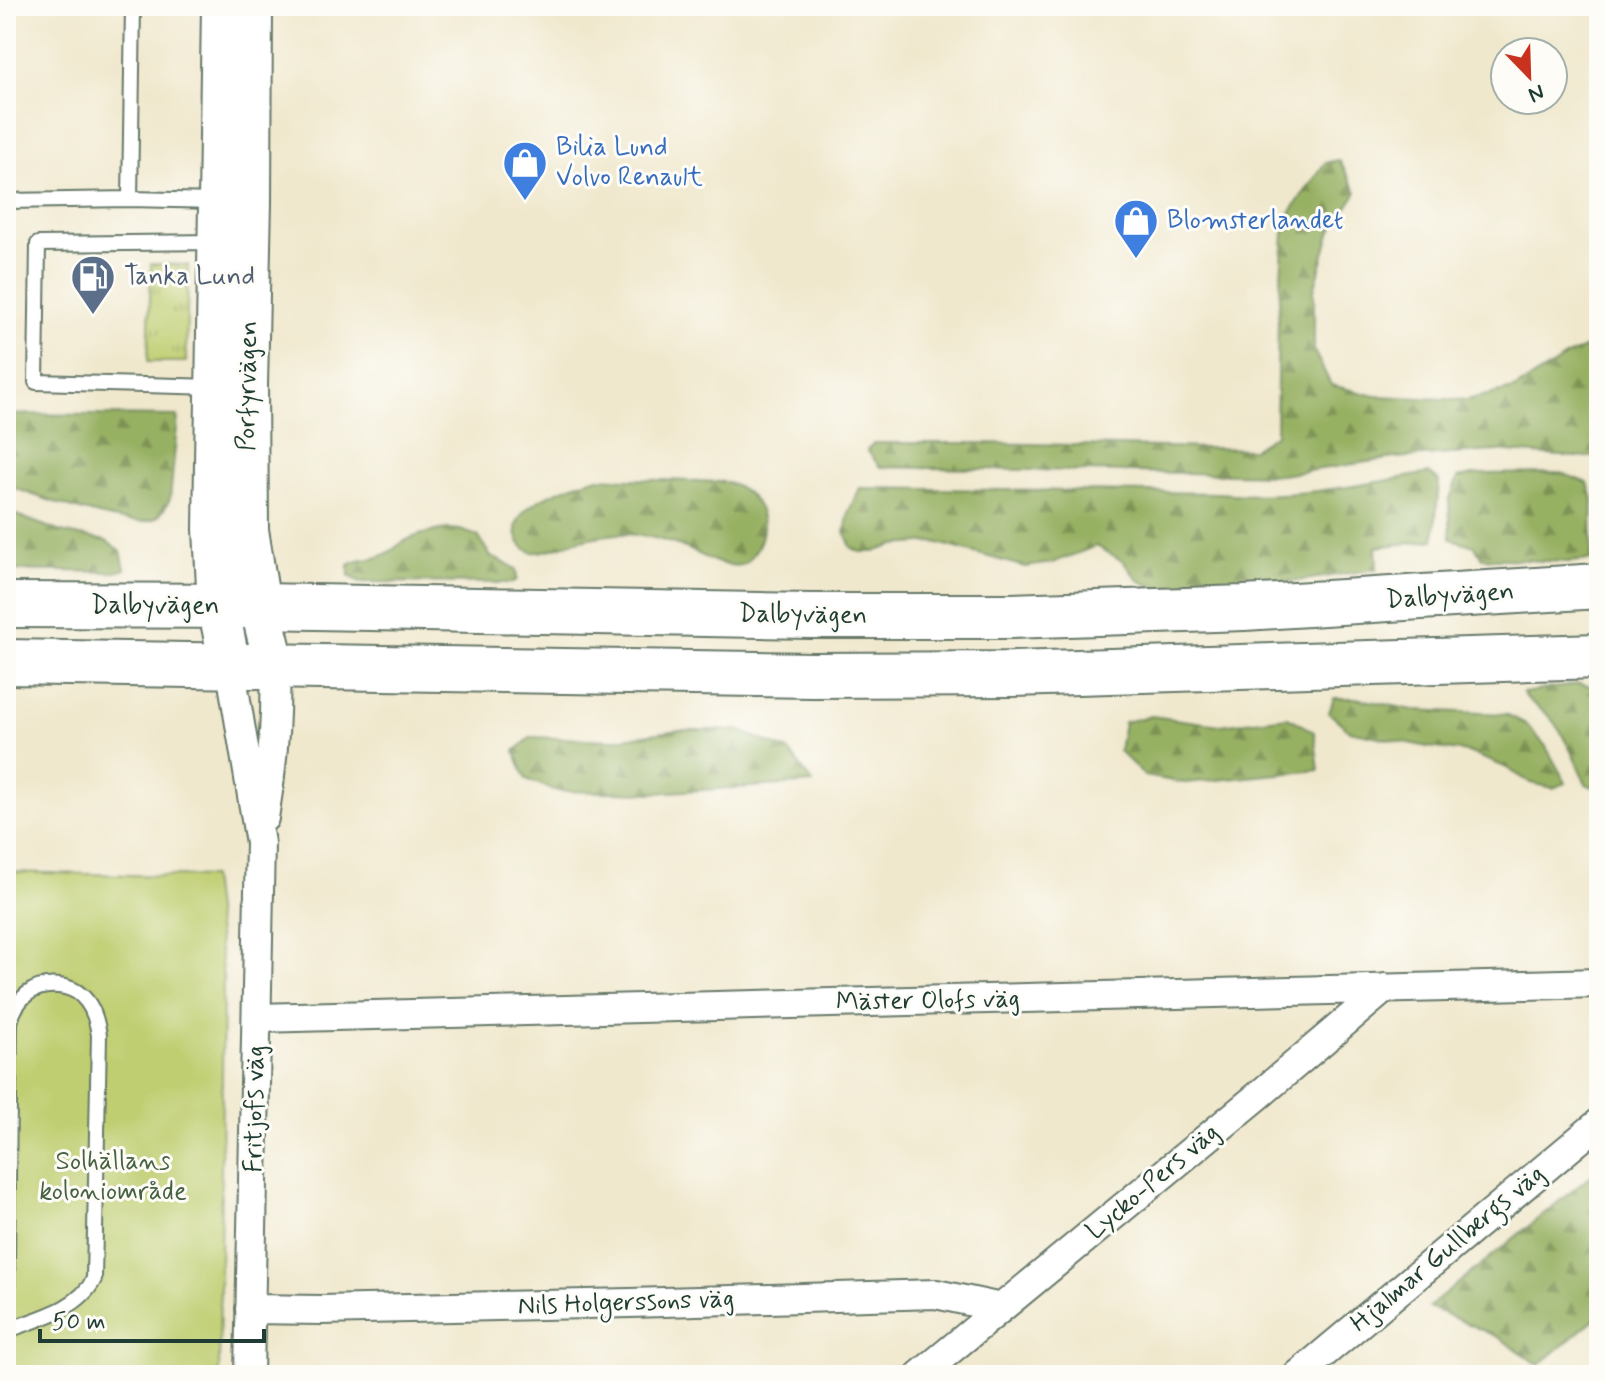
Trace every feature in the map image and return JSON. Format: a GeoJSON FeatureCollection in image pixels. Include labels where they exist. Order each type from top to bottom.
{"type":"FeatureCollection","features":[{"type":"Feature","properties":{"kind":"main road","name":"Dalbyvägen"},"geometry":{"type":"LineString","coordinates":[[6,605],[1010,616],[1244,608],[1599,586]]}},
{"type":"Feature","properties":{"kind":"main road"},"geometry":{"type":"LineString","coordinates":[[6,662],[812,675],[998,674],[1599,656]]}},
{"type":"Feature","properties":{"kind":"street","name":"Porfyrvägen"},"geometry":{"type":"LineString","coordinates":[[222,6],[235,202]]}},
{"type":"Feature","properties":{"kind":"street","name":"Porfyrvägen"},"geometry":{"type":"LineString","coordinates":[[252,6],[234,242],[215,387],[214,529],[239,606],[275,666]]}},
{"type":"Feature","properties":{"kind":"street","name":"Porfyrvägen"},"geometry":{"type":"LineString","coordinates":[[230,665],[248,530],[247,385],[234,242]]}},
{"type":"Feature","properties":{"kind":"street","name":"Fritjofs väg"},"geometry":{"type":"LineString","coordinates":[[230,665],[260,843]]}},
{"type":"Feature","properties":{"kind":"street","name":"Fritjofs väg"},"geometry":{"type":"LineString","coordinates":[[249,1375],[260,843],[273,762],[275,666]]}},
{"type":"Feature","properties":{"kind":"street","name":"Mäster Olofs väg"},"geometry":{"type":"LineString","coordinates":[[257,1018],[1599,983]]}},
{"type":"Feature","properties":{"kind":"street","name":"Lycko-Pers väg"},"geometry":{"type":"LineString","coordinates":[[920,1375],[1385,988]]}},
{"type":"Feature","properties":{"kind":"street","name":"Hjalmar Gullbergs väg"},"geometry":{"type":"LineString","coordinates":[[1298,1375],[1599,1123]]}},
{"type":"Feature","properties":{"kind":"street","name":"Nils Holgerssons väg"},"geometry":{"type":"LineString","coordinates":[[250,1309],[321,1310],[936,1294],[1001,1308]]}},
{"type":"Feature","properties":{"kind":"lane"},"geometry":{"type":"LineString","coordinates":[[130,199],[133,6]]}},
{"type":"Feature","properties":{"kind":"lane"},"geometry":{"type":"LineString","coordinates":[[6,201],[130,199],[235,202]]}},
{"type":"Feature","properties":{"kind":"lane"},"geometry":{"type":"LineString","coordinates":[[215,387],[36,382],[38,244],[234,242]]}},
{"type":"Feature","properties":{"kind":"lane"},"geometry":{"type":"LineString","coordinates":[[52,985],[74,990],[87,1001],[93,1010],[99,1035],[94,1279],[89,1289],[72,1304],[9,1336],[10,1023],[18,1003],[33,989],[52,985]]}},
{"type":"Feature","properties":{"kind":"green space"},"geometry":{"type":"Polygon","coordinates":[[[1339,160],[1357,192],[1330,233],[1314,290],[1314,351],[1331,385],[1376,396],[1466,400],[1514,389],[1569,355],[1599,341],[1599,457],[1494,451],[1394,458],[1281,475],[880,467],[867,450],[874,443],[1253,449],[1276,434],[1278,317],[1285,220],[1325,163],[1339,160]]]}},
{"type":"Feature","properties":{"kind":"green space"},"geometry":{"type":"Polygon","coordinates":[[[151,264],[188,265],[186,362],[148,362],[151,264]]]}},
{"type":"Feature","properties":{"kind":"green space"},"geometry":{"type":"Polygon","coordinates":[[[6,414],[178,416],[170,499],[162,513],[154,519],[125,520],[82,510],[6,485],[6,414]]]}},
{"type":"Feature","properties":{"kind":"green space"},"geometry":{"type":"Polygon","coordinates":[[[1429,473],[1439,481],[1434,540],[1376,547],[1377,569],[1297,581],[1161,590],[1138,580],[1123,561],[1096,546],[1052,563],[1025,567],[935,542],[894,545],[874,552],[860,552],[851,547],[845,532],[849,511],[860,488],[1270,495],[1324,490],[1429,473]]]}},
{"type":"Feature","properties":{"kind":"green space"},"geometry":{"type":"Polygon","coordinates":[[[1561,473],[1588,483],[1593,499],[1591,560],[1568,562],[1482,558],[1475,546],[1451,539],[1449,501],[1458,478],[1479,474],[1561,473]]]}},
{"type":"Feature","properties":{"kind":"green space"},"geometry":{"type":"Polygon","coordinates":[[[595,478],[725,482],[737,486],[759,510],[763,531],[760,542],[747,562],[733,566],[718,563],[667,541],[633,534],[594,537],[538,552],[523,546],[516,528],[529,507],[557,492],[595,478]]]}},
{"type":"Feature","properties":{"kind":"green space"},"geometry":{"type":"Polygon","coordinates":[[[6,511],[61,532],[106,541],[121,551],[125,569],[116,572],[6,570],[6,511]]]}},
{"type":"Feature","properties":{"kind":"green space"},"geometry":{"type":"Polygon","coordinates":[[[448,529],[478,536],[491,557],[516,570],[517,580],[511,583],[360,582],[349,576],[349,565],[353,563],[377,558],[414,537],[448,529]]]}},
{"type":"Feature","properties":{"kind":"green space"},"geometry":{"type":"Polygon","coordinates":[[[1578,684],[1595,687],[1599,736],[1598,789],[1586,784],[1557,727],[1523,693],[1578,684]]]}},
{"type":"Feature","properties":{"kind":"green space"},"geometry":{"type":"Polygon","coordinates":[[[1334,698],[1356,698],[1413,710],[1506,714],[1526,724],[1545,745],[1566,783],[1553,788],[1531,783],[1505,767],[1468,752],[1350,731],[1329,713],[1334,698]]]}},
{"type":"Feature","properties":{"kind":"green space"},"geometry":{"type":"Polygon","coordinates":[[[1151,716],[1220,725],[1288,717],[1314,732],[1319,770],[1185,783],[1145,776],[1119,751],[1124,722],[1151,716]]]}},
{"type":"Feature","properties":{"kind":"green space"},"geometry":{"type":"Polygon","coordinates":[[[678,730],[738,730],[789,751],[813,783],[653,793],[557,791],[526,779],[515,751],[531,737],[611,740],[678,730]]]}},
{"type":"Feature","properties":{"kind":"green space","name":"Solhällans koloniområde"},"geometry":{"type":"Polygon","coordinates":[[[6,872],[211,877],[223,978],[219,1375],[6,1375],[6,872]]]}},
{"type":"Feature","properties":{"kind":"green space"},"geometry":{"type":"Polygon","coordinates":[[[1599,1169],[1599,1315],[1539,1365],[1498,1337],[1429,1307],[1599,1169]]]}},
{"type":"Feature","properties":{"kind":"place","name":"Bilia Lund Volvo Renault"},"geometry":{"type":"Point","coordinates":[525,202]}},
{"type":"Feature","properties":{"kind":"place","name":"Blomsterlandet"},"geometry":{"type":"Point","coordinates":[1136,260]}},
{"type":"Feature","properties":{"kind":"place","name":"Tanka Lund"},"geometry":{"type":"Point","coordinates":[93,316]}}]}
